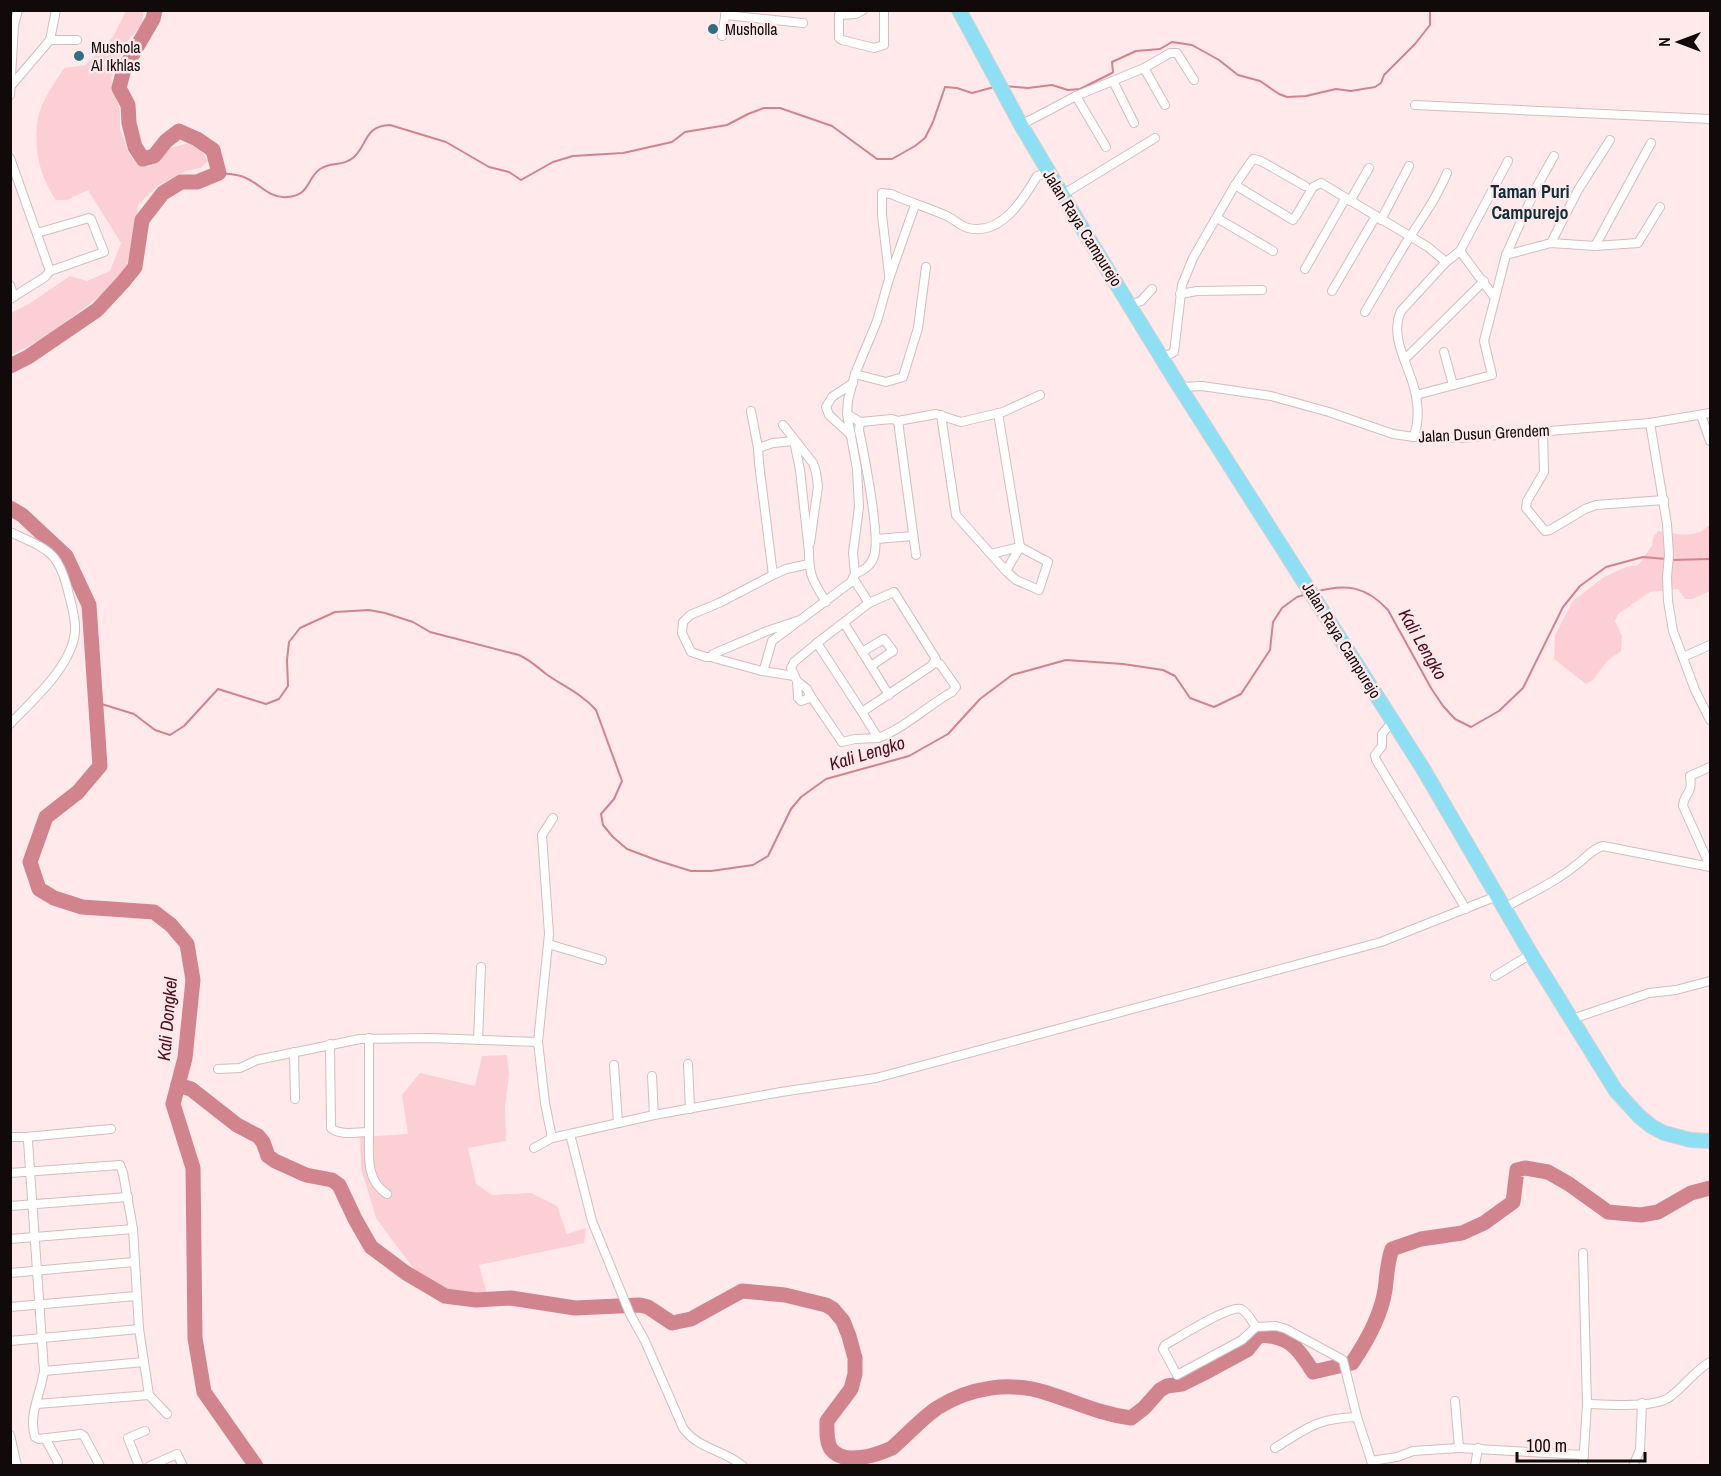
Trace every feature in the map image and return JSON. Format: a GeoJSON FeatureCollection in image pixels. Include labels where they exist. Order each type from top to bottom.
{"type":"FeatureCollection","features":[{"type":"Feature","properties":{"kind":"main road","name":"Jalan Raya Campurejo"},"geometry":{"type":"LineString","coordinates":[[959,10],[1062,195],[1162,358],[1422,766],[1531,954],[1616,1091],[1639,1116],[1664,1133],[1691,1140],[1710,1141]]}},
{"type":"Feature","properties":{"kind":"street"},"geometry":{"type":"LineString","coordinates":[[11,90],[14,25],[18,10]]}},
{"type":"Feature","properties":{"kind":"street"},"geometry":{"type":"LineString","coordinates":[[11,90],[50,40],[56,10]]}},
{"type":"Feature","properties":{"kind":"street"},"geometry":{"type":"LineString","coordinates":[[863,10],[856,14],[842,12],[838,16],[839,39],[874,48],[884,45],[884,10]]}},
{"type":"Feature","properties":{"kind":"street"},"geometry":{"type":"LineString","coordinates":[[722,36],[726,13],[803,22]]}},
{"type":"Feature","properties":{"kind":"street"},"geometry":{"type":"LineString","coordinates":[[50,40],[77,40]]}},
{"type":"Feature","properties":{"kind":"street"},"geometry":{"type":"LineString","coordinates":[[1021,125],[1076,96],[1144,68],[1170,53],[1174,52],[1194,80]]}},
{"type":"Feature","properties":{"kind":"street"},"geometry":{"type":"LineString","coordinates":[[1144,68],[1165,105]]}},
{"type":"Feature","properties":{"kind":"street"},"geometry":{"type":"LineString","coordinates":[[1113,81],[1134,123]]}},
{"type":"Feature","properties":{"kind":"street"},"geometry":{"type":"LineString","coordinates":[[1076,96],[1106,147]]}},
{"type":"Feature","properties":{"kind":"street"},"geometry":{"type":"LineString","coordinates":[[1415,105],[1710,119]]}},
{"type":"Feature","properties":{"kind":"street"},"geometry":{"type":"LineString","coordinates":[[1062,195],[1155,138]]}},
{"type":"Feature","properties":{"kind":"street"},"geometry":{"type":"LineString","coordinates":[[1551,243],[1578,190],[1610,140]]}},
{"type":"Feature","properties":{"kind":"street"},"geometry":{"type":"LineString","coordinates":[[1595,246],[1652,143]]}},
{"type":"Feature","properties":{"kind":"street"},"geometry":{"type":"LineString","coordinates":[[1416,395],[1492,375],[1484,341],[1506,255],[1536,188],[1554,156]]}},
{"type":"Feature","properties":{"kind":"street"},"geometry":{"type":"LineString","coordinates":[[10,158],[50,271]]}},
{"type":"Feature","properties":{"kind":"street"},"geometry":{"type":"LineString","coordinates":[[1162,358],[1174,352],[1180,294],[1193,258],[1252,159],[1261,161],[1305,186]]}},
{"type":"Feature","properties":{"kind":"street"},"geometry":{"type":"LineString","coordinates":[[1414,437],[1418,422],[1416,395],[1400,346],[1398,317],[1446,262],[1460,251],[1508,161]]}},
{"type":"Feature","properties":{"kind":"street"},"geometry":{"type":"LineString","coordinates":[[1332,291],[1409,166]]}},
{"type":"Feature","properties":{"kind":"street"},"geometry":{"type":"LineString","coordinates":[[1305,269],[1370,168]]}},
{"type":"Feature","properties":{"kind":"street"},"geometry":{"type":"LineString","coordinates":[[889,279],[881,195],[891,194],[948,217],[967,228],[983,228],[997,224],[1010,214],[1025,197],[1037,176],[1049,173]]}},
{"type":"Feature","properties":{"kind":"street"},"geometry":{"type":"LineString","coordinates":[[1365,312],[1410,237],[1430,209],[1447,173]]}},
{"type":"Feature","properties":{"kind":"street"},"geometry":{"type":"LineString","coordinates":[[1235,185],[1294,218],[1317,184],[1321,183],[1428,247],[1446,262]]}},
{"type":"Feature","properties":{"kind":"street"},"geometry":{"type":"LineString","coordinates":[[869,603],[854,576],[853,553],[859,507],[848,400],[915,205]]}},
{"type":"Feature","properties":{"kind":"street"},"geometry":{"type":"LineString","coordinates":[[1506,255],[1551,243],[1595,246],[1638,243],[1660,207]]}},
{"type":"Feature","properties":{"kind":"street"},"geometry":{"type":"LineString","coordinates":[[10,285],[12,298],[45,277],[50,271],[103,253],[104,249],[89,218],[37,233]]}},
{"type":"Feature","properties":{"kind":"street"},"geometry":{"type":"LineString","coordinates":[[1217,218],[1273,251]]}},
{"type":"Feature","properties":{"kind":"street"},"geometry":{"type":"LineString","coordinates":[[1460,251],[1495,298]]}},
{"type":"Feature","properties":{"kind":"street"},"geometry":{"type":"LineString","coordinates":[[851,436],[829,415],[826,407],[832,397],[854,378],[886,382],[903,376],[918,328],[926,267]]}},
{"type":"Feature","properties":{"kind":"street"},"geometry":{"type":"LineString","coordinates":[[1405,359],[1484,281]]}},
{"type":"Feature","properties":{"kind":"street"},"geometry":{"type":"LineString","coordinates":[[1131,305],[1141,301],[1152,289]]}},
{"type":"Feature","properties":{"kind":"street"},"geometry":{"type":"LineString","coordinates":[[1180,294],[1197,291],[1262,290]]}},
{"type":"Feature","properties":{"kind":"street"},"geometry":{"type":"LineString","coordinates":[[1444,352],[1453,385]]}},
{"type":"Feature","properties":{"kind":"street","name":"Jalan Dusun Grendem"},"geometry":{"type":"LineString","coordinates":[[1181,387],[1202,386],[1271,396],[1329,412],[1393,434],[1414,437],[1461,438],[1650,423],[1706,414]]}},
{"type":"Feature","properties":{"kind":"street"},"geometry":{"type":"LineString","coordinates":[[848,414],[860,422],[892,419],[898,421],[936,414],[961,422],[998,413],[1040,395]]}},
{"type":"Feature","properties":{"kind":"street"},"geometry":{"type":"LineString","coordinates":[[751,411],[758,448],[773,575]]}},
{"type":"Feature","properties":{"kind":"street"},"geometry":{"type":"LineString","coordinates":[[998,413],[1020,547],[1006,571]]}},
{"type":"Feature","properties":{"kind":"street"},"geometry":{"type":"LineString","coordinates":[[1706,414],[1710,441]]}},
{"type":"Feature","properties":{"kind":"street"},"geometry":{"type":"LineString","coordinates":[[941,416],[956,515],[1006,571],[1016,580],[1039,590],[1048,562],[1020,547],[991,554]]}},
{"type":"Feature","properties":{"kind":"street"},"geometry":{"type":"LineString","coordinates":[[898,421],[916,555]]}},
{"type":"Feature","properties":{"kind":"street"},"geometry":{"type":"LineString","coordinates":[[762,671],[772,641],[826,602],[854,576],[867,570],[874,557],[876,539],[859,430],[860,422]]}},
{"type":"Feature","properties":{"kind":"street"},"geometry":{"type":"LineString","coordinates":[[1650,423],[1664,500],[1669,555],[1668,601],[1673,631],[1695,690],[1710,720]]}},
{"type":"Feature","properties":{"kind":"street"},"geometry":{"type":"LineString","coordinates":[[783,425],[813,463],[818,486],[808,549]]}},
{"type":"Feature","properties":{"kind":"street"},"geometry":{"type":"LineString","coordinates":[[1543,431],[1544,472],[1527,501],[1526,508],[1545,531],[1584,509],[1596,505],[1664,500]]}},
{"type":"Feature","properties":{"kind":"street"},"geometry":{"type":"LineString","coordinates":[[758,448],[773,442],[794,441]]}},
{"type":"Feature","properties":{"kind":"street"},"geometry":{"type":"LineString","coordinates":[[794,441],[800,470],[809,571],[826,602]]}},
{"type":"Feature","properties":{"kind":"street"},"geometry":{"type":"LineString","coordinates":[[856,469],[866,470]]}},
{"type":"Feature","properties":{"kind":"street"},"geometry":{"type":"LineString","coordinates":[[10,532],[48,550],[56,559],[67,587],[75,623],[74,640],[62,664],[45,688],[10,724]]}},
{"type":"Feature","properties":{"kind":"street"},"geometry":{"type":"LineString","coordinates":[[876,539],[913,536]]}},
{"type":"Feature","properties":{"kind":"street"},"geometry":{"type":"LineString","coordinates":[[796,679],[692,652],[682,633],[683,622],[690,615],[786,569],[809,564]]}},
{"type":"Feature","properties":{"kind":"street"},"geometry":{"type":"LineString","coordinates":[[894,592],[936,659],[935,663],[945,669],[956,687],[952,692],[897,729],[878,738],[842,742],[807,689],[796,679],[791,668],[794,662],[869,603],[894,592]]}},
{"type":"Feature","properties":{"kind":"street"},"geometry":{"type":"LineString","coordinates":[[714,657],[713,654],[800,620]]}},
{"type":"Feature","properties":{"kind":"street"},"geometry":{"type":"LineString","coordinates":[[844,623],[889,695]]}},
{"type":"Feature","properties":{"kind":"street"},"geometry":{"type":"LineString","coordinates":[[756,636],[772,641]]}},
{"type":"Feature","properties":{"kind":"street"},"geometry":{"type":"LineString","coordinates":[[862,652],[884,639],[893,651],[871,666]]}},
{"type":"Feature","properties":{"kind":"street"},"geometry":{"type":"LineString","coordinates":[[817,643],[878,738]]}},
{"type":"Feature","properties":{"kind":"street"},"geometry":{"type":"LineString","coordinates":[[1683,657],[1710,645]]}},
{"type":"Feature","properties":{"kind":"street"},"geometry":{"type":"LineString","coordinates":[[862,712],[935,663]]}},
{"type":"Feature","properties":{"kind":"street"},"geometry":{"type":"LineString","coordinates":[[1393,721],[1382,734],[1382,746],[1375,755],[1376,760],[1466,909]]}},
{"type":"Feature","properties":{"kind":"street"},"geometry":{"type":"LineString","coordinates":[[1710,767],[1690,776],[1691,789],[1683,801],[1683,806],[1710,866]]}},
{"type":"Feature","properties":{"kind":"street"},"geometry":{"type":"LineString","coordinates":[[552,1138],[545,1103],[538,1042],[549,929],[542,835],[553,819]]}},
{"type":"Feature","properties":{"kind":"street"},"geometry":{"type":"LineString","coordinates":[[534,1148],[552,1138],[654,1115],[781,1092],[876,1078],[1381,942],[1466,909],[1501,902],[1548,886],[1599,847],[1611,847],[1710,866]]}},
{"type":"Feature","properties":{"kind":"street"},"geometry":{"type":"LineString","coordinates":[[548,944],[603,960]]}},
{"type":"Feature","properties":{"kind":"street"},"geometry":{"type":"LineString","coordinates":[[1495,976],[1531,954]]}},
{"type":"Feature","properties":{"kind":"street"},"geometry":{"type":"LineString","coordinates":[[478,1040],[481,967]]}},
{"type":"Feature","properties":{"kind":"street"},"geometry":{"type":"LineString","coordinates":[[1572,1019],[1649,993],[1676,990],[1710,981]]}},
{"type":"Feature","properties":{"kind":"street"},"geometry":{"type":"LineString","coordinates":[[218,1069],[240,1068],[257,1060],[369,1038],[538,1042]]}},
{"type":"Feature","properties":{"kind":"street"},"geometry":{"type":"LineString","coordinates":[[369,1038],[369,1131],[372,1175],[378,1186],[387,1194]]}},
{"type":"Feature","properties":{"kind":"street"},"geometry":{"type":"LineString","coordinates":[[330,1044],[331,1128],[340,1132],[369,1131]]}},
{"type":"Feature","properties":{"kind":"street"},"geometry":{"type":"LineString","coordinates":[[294,1052],[295,1099]]}},
{"type":"Feature","properties":{"kind":"street"},"geometry":{"type":"LineString","coordinates":[[688,1064],[690,1109]]}},
{"type":"Feature","properties":{"kind":"street"},"geometry":{"type":"LineString","coordinates":[[614,1065],[618,1123]]}},
{"type":"Feature","properties":{"kind":"street"},"geometry":{"type":"LineString","coordinates":[[652,1076],[654,1115]]}},
{"type":"Feature","properties":{"kind":"street"},"geometry":{"type":"LineString","coordinates":[[10,1137],[111,1129]]}},
{"type":"Feature","properties":{"kind":"street"},"geometry":{"type":"LineString","coordinates":[[570,1134],[592,1221],[630,1314],[645,1341],[683,1428],[690,1438],[699,1444],[727,1455],[743,1466]]}},
{"type":"Feature","properties":{"kind":"street"},"geometry":{"type":"LineString","coordinates":[[26,1137],[44,1371],[33,1415],[33,1431],[35,1437],[39,1439],[81,1434],[99,1466]]}},
{"type":"Feature","properties":{"kind":"street"},"geometry":{"type":"LineString","coordinates":[[10,1173],[118,1164],[123,1173],[133,1229],[139,1329],[149,1395],[167,1413]]}},
{"type":"Feature","properties":{"kind":"street"},"geometry":{"type":"LineString","coordinates":[[10,1206],[128,1197]]}},
{"type":"Feature","properties":{"kind":"street"},"geometry":{"type":"LineString","coordinates":[[10,1239],[133,1229]]}},
{"type":"Feature","properties":{"kind":"street"},"geometry":{"type":"LineString","coordinates":[[1583,1252],[1587,1404],[1583,1466]]}},
{"type":"Feature","properties":{"kind":"street"},"geometry":{"type":"LineString","coordinates":[[10,1274],[134,1262]]}},
{"type":"Feature","properties":{"kind":"street"},"geometry":{"type":"LineString","coordinates":[[10,1307],[136,1296]]}},
{"type":"Feature","properties":{"kind":"street"},"geometry":{"type":"LineString","coordinates":[[1256,1328],[1245,1312],[1233,1309],[1182,1335],[1165,1345],[1163,1349],[1177,1375],[1242,1340],[1256,1328],[1276,1326],[1286,1329],[1343,1360],[1357,1417],[1372,1463],[1413,1451],[1459,1448],[1584,1455]]}},
{"type":"Feature","properties":{"kind":"street"},"geometry":{"type":"LineString","coordinates":[[10,1341],[139,1329]]}},
{"type":"Feature","properties":{"kind":"street"},"geometry":{"type":"LineString","coordinates":[[44,1371],[144,1362]]}},
{"type":"Feature","properties":{"kind":"street"},"geometry":{"type":"LineString","coordinates":[[1587,1404],[1658,1403],[1666,1400],[1692,1374],[1710,1362]]}},
{"type":"Feature","properties":{"kind":"street"},"geometry":{"type":"LineString","coordinates":[[37,1404],[149,1395]]}},
{"type":"Feature","properties":{"kind":"street"},"geometry":{"type":"LineString","coordinates":[[1455,1401],[1459,1448]]}},
{"type":"Feature","properties":{"kind":"street"},"geometry":{"type":"LineString","coordinates":[[1633,1466],[1640,1450],[1642,1403]]}},
{"type":"Feature","properties":{"kind":"street"},"geometry":{"type":"LineString","coordinates":[[1275,1448],[1316,1423],[1357,1417]]}},
{"type":"Feature","properties":{"kind":"street"},"geometry":{"type":"LineString","coordinates":[[139,1466],[128,1438],[145,1431]]}},
{"type":"Feature","properties":{"kind":"street"},"geometry":{"type":"LineString","coordinates":[[45,1438],[58,1465]]}},
{"type":"Feature","properties":{"kind":"street"},"geometry":{"type":"LineString","coordinates":[[11,1440],[17,1466]]}},
{"type":"Feature","properties":{"kind":"street"},"geometry":{"type":"LineString","coordinates":[[1475,1466],[1478,1449]]}},
{"type":"Feature","properties":{"kind":"street"},"geometry":{"type":"LineString","coordinates":[[150,1466],[177,1454],[183,1466]]}},
{"type":"Feature","properties":{"kind":"shaded area"},"geometry":{"type":"Polygon","coordinates":[[[126,11],[143,11],[142,24],[126,43],[111,78],[120,113],[120,130],[129,154],[137,164],[150,167],[168,149],[188,143],[201,150],[208,161],[200,168],[186,171],[158,185],[138,205],[134,244],[124,273],[102,294],[49,335],[11,355],[11,313],[29,304],[70,276],[87,281],[110,271],[121,243],[88,190],[67,200],[56,200],[45,181],[36,140],[42,105],[64,68],[86,65],[113,37],[126,11]]]}},
{"type":"Feature","properties":{"kind":"shaded area"},"geometry":{"type":"Polygon","coordinates":[[[1710,524],[1710,591],[1693,599],[1685,599],[1678,589],[1650,592],[1618,614],[1615,621],[1622,636],[1621,651],[1607,661],[1593,680],[1586,684],[1554,659],[1555,635],[1573,601],[1604,577],[1626,567],[1638,565],[1652,546],[1653,538],[1658,531],[1692,534],[1705,529],[1710,524]]]}},
{"type":"Feature","properties":{"kind":"shaded area"},"geometry":{"type":"Polygon","coordinates":[[[507,1055],[509,1074],[505,1106],[506,1141],[468,1148],[476,1184],[492,1195],[531,1193],[557,1206],[567,1234],[586,1228],[584,1243],[479,1265],[490,1305],[434,1296],[376,1218],[361,1168],[360,1137],[408,1134],[402,1095],[420,1073],[475,1086],[482,1056],[507,1055]]]}},
{"type":"Feature","properties":{"kind":"waterway"},"geometry":{"type":"LineString","coordinates":[[10,366],[28,357],[97,310],[123,282],[135,267],[142,220],[163,193],[181,182],[197,182],[219,173],[213,150],[179,131],[166,141],[154,156],[143,159],[135,147],[129,123],[128,105],[119,88],[124,69],[153,19],[155,10]]}},
{"type":"Feature","properties":{"kind":"waterway"},"geometry":{"type":"LineString","coordinates":[[1005,86],[1028,88],[1052,85],[1068,90],[1080,89],[1112,73],[1112,62],[1136,51],[1160,49],[1172,42],[1192,45],[1219,60],[1238,75],[1260,81],[1287,97],[1306,96],[1336,89],[1351,91],[1375,87],[1381,83],[1384,75],[1415,44],[1430,25],[1430,10]]}},
{"type":"Feature","properties":{"kind":"waterway"},"geometry":{"type":"LineString","coordinates":[[219,173],[243,177],[275,196],[295,196],[304,190],[320,169],[350,160],[371,132],[382,126],[390,125],[446,142],[489,167],[509,172],[521,180],[553,162],[573,156],[623,153],[672,142],[685,132],[727,125],[764,108],[780,108],[832,126],[877,159],[892,159],[925,138],[945,87],[972,93],[994,87]]}},
{"type":"Feature","properties":{"kind":"waterway","name":"Kali Dongkel"},"geometry":{"type":"LineString","coordinates":[[10,508],[22,515],[66,556],[89,605],[100,766],[78,792],[46,817],[30,862],[39,889],[54,898],[82,907],[154,912],[171,925],[187,944],[193,980],[185,1058],[173,1104],[193,1168],[195,1338],[204,1392],[256,1466]]}},
{"type":"Feature","properties":{"kind":"waterway","name":"Kali Lengko"},"geometry":{"type":"LineString","coordinates":[[1315,592],[1345,587],[1363,591],[1380,602],[1388,610],[1443,706],[1455,719],[1471,727],[1499,711],[1523,688],[1563,607],[1580,586],[1606,567],[1643,557],[1666,559]]}},
{"type":"Feature","properties":{"kind":"waterway","name":"Kali Lengko"},"geometry":{"type":"LineString","coordinates":[[1671,560],[1710,559]]}},
{"type":"Feature","properties":{"kind":"waterway","name":"Kali Lengko"},"geometry":{"type":"LineString","coordinates":[[95,702],[134,714],[155,730],[170,735],[184,726],[218,689],[266,704],[279,699],[288,686],[289,642],[300,628],[335,612],[369,610],[385,613],[413,622],[430,632],[519,655],[585,699],[596,710],[622,781],[614,799],[601,814],[603,825],[627,849],[691,871],[711,871],[753,865],[768,856],[791,809],[801,797],[826,779],[909,756],[948,734],[980,699],[1012,675],[1066,660],[1123,664],[1163,670],[1175,676],[1190,698],[1214,707],[1241,694],[1270,650],[1273,622],[1282,608],[1297,597],[1307,594]]}},
{"type":"Feature","properties":{"kind":"waterway"},"geometry":{"type":"LineString","coordinates":[[178,1085],[191,1089],[237,1125],[258,1136],[268,1156],[275,1161],[306,1175],[332,1180],[339,1185],[371,1247],[406,1273],[445,1296],[476,1300],[511,1298],[575,1308],[640,1305],[648,1307],[672,1323],[691,1319],[742,1291],[785,1295],[826,1305],[833,1309],[843,1321],[855,1358],[855,1374],[851,1389],[827,1421],[829,1446],[837,1454],[852,1458],[870,1456],[892,1448],[937,1408],[963,1395],[990,1388],[1033,1389],[1098,1411],[1131,1418],[1144,1408],[1160,1390],[1167,1386],[1182,1384],[1247,1350],[1259,1335],[1278,1338],[1292,1344],[1313,1372],[1352,1363],[1377,1319],[1392,1249],[1421,1239],[1462,1233],[1484,1223],[1513,1202],[1517,1170],[1525,1168],[1548,1172],[1608,1212],[1641,1215],[1658,1212],[1691,1193],[1710,1188]]}},
{"type":"Feature","properties":{"kind":"place","name":"Musholla"},"geometry":{"type":"Point","coordinates":[713,29]}},
{"type":"Feature","properties":{"kind":"place","name":"Mushola Al Ikhlas"},"geometry":{"type":"Point","coordinates":[79,56]}},
{"type":"Feature","properties":{"kind":"district","name":"Taman Puri Campurejo"},"geometry":{"type":"Point","coordinates":[1530,201]}}]}
